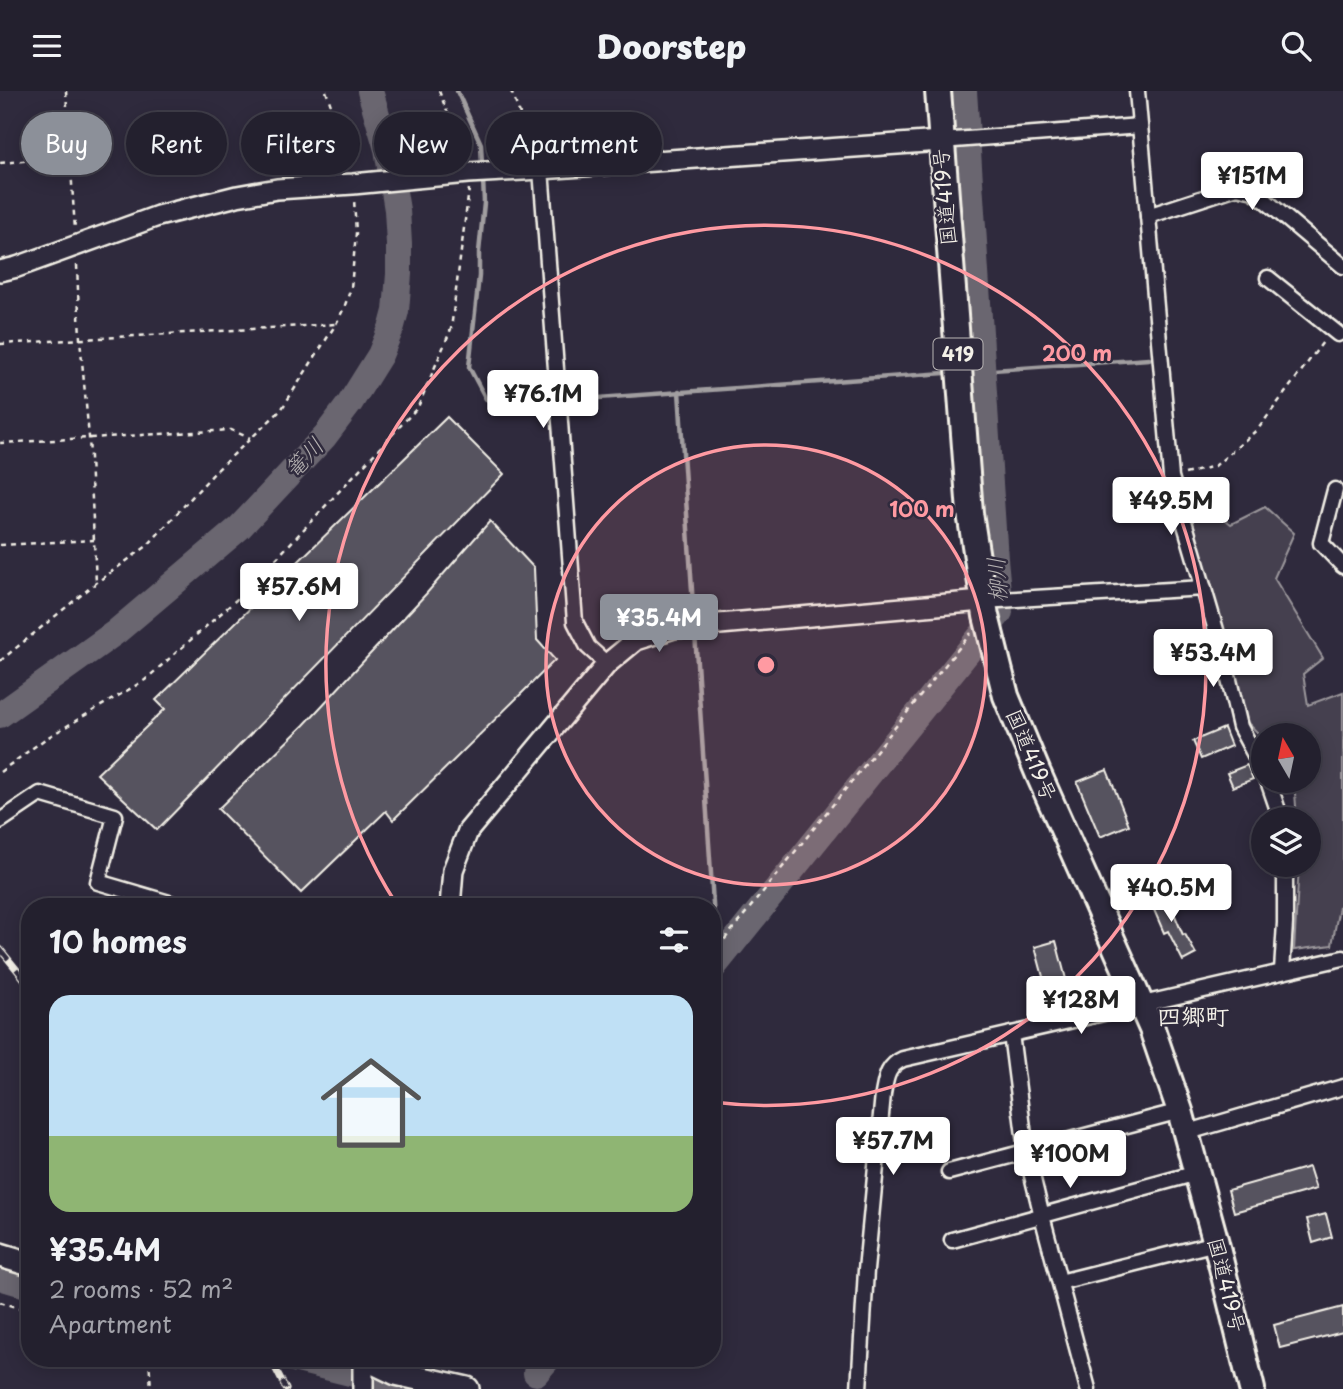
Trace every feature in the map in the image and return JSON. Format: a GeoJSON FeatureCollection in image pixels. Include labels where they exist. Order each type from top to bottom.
{"type":"FeatureCollection","features":[{"type":"Feature","properties":{"kind":"highway","name":"国道419号"},"geometry":{"type":"LineString","coordinates":[[938,91],[948,140],[970,513],[984,608],[1006,696],[1142,1004],[1197,1173],[1252,1389]]}},
{"type":"Feature","properties":{"kind":"main road"},"geometry":{"type":"LineString","coordinates":[[0,1255],[21,1261]]}},
{"type":"Feature","properties":{"kind":"main road"},"geometry":{"type":"LineString","coordinates":[[381,1367],[467,1389]]}},
{"type":"Feature","properties":{"kind":"street"},"geometry":{"type":"LineString","coordinates":[[1137,91],[1171,477],[1223,654],[1240,727],[1251,748]]}},
{"type":"Feature","properties":{"kind":"street"},"geometry":{"type":"LineString","coordinates":[[662,160],[1140,126]]}},
{"type":"Feature","properties":{"kind":"street"},"geometry":{"type":"LineString","coordinates":[[0,271],[158,216],[237,196],[277,189],[447,175]]}},
{"type":"Feature","properties":{"kind":"street"},"geometry":{"type":"LineString","coordinates":[[541,175],[575,622],[588,647],[607,664]]}},
{"type":"Feature","properties":{"kind":"street"},"geometry":{"type":"LineString","coordinates":[[1148,216],[1237,187],[1254,191],[1343,266]]}},
{"type":"Feature","properties":{"kind":"street"},"geometry":{"type":"LineString","coordinates":[[1268,278],[1340,330],[1324,340]]}},
{"type":"Feature","properties":{"kind":"street"},"geometry":{"type":"LineString","coordinates":[[1335,490],[1321,543],[1343,566]]}},
{"type":"Feature","properties":{"kind":"street"},"geometry":{"type":"LineString","coordinates":[[451,898],[453,870],[468,831],[607,664],[636,640],[674,628],[984,608],[1008,598],[1204,588]]}},
{"type":"Feature","properties":{"kind":"street"},"geometry":{"type":"LineString","coordinates":[[0,821],[40,795],[115,817],[98,882],[152,898]]}},
{"type":"Feature","properties":{"kind":"street"},"geometry":{"type":"LineString","coordinates":[[1282,971],[1284,877]]}},
{"type":"Feature","properties":{"kind":"street"},"geometry":{"type":"LineString","coordinates":[[859,1389],[867,1257],[883,1094],[887,1072],[891,1066],[903,1059],[1343,958]]}},
{"type":"Feature","properties":{"kind":"street"},"geometry":{"type":"LineString","coordinates":[[1011,1034],[1026,1151],[1088,1389]]}},
{"type":"Feature","properties":{"kind":"street"},"geometry":{"type":"LineString","coordinates":[[949,1172],[1026,1151],[1182,1122],[1343,1087]]}},
{"type":"Feature","properties":{"kind":"street"},"geometry":{"type":"LineString","coordinates":[[952,1240],[1197,1173]]}},
{"type":"Feature","properties":{"kind":"street"},"geometry":{"type":"LineString","coordinates":[[1060,1282],[1216,1243]]}},
{"type":"Feature","properties":{"kind":"street"},"geometry":{"type":"LineString","coordinates":[[363,1367],[363,1389]]}},
{"type":"Feature","properties":{"kind":"path"},"geometry":{"type":"LineString","coordinates":[[66,91],[68,112]]}},
{"type":"Feature","properties":{"kind":"path"},"geometry":{"type":"LineString","coordinates":[[0,661],[96,583],[147,546],[215,471],[281,410],[336,324],[351,288],[356,233],[353,184],[326,91]]}},
{"type":"Feature","properties":{"kind":"path"},"geometry":{"type":"LineString","coordinates":[[439,91],[447,112]]}},
{"type":"Feature","properties":{"kind":"path"},"geometry":{"type":"LineString","coordinates":[[510,91],[518,112]]}},
{"type":"Feature","properties":{"kind":"path"},"geometry":{"type":"LineString","coordinates":[[0,163],[21,161]]}},
{"type":"Feature","properties":{"kind":"path"},"geometry":{"type":"LineString","coordinates":[[72,175],[96,583]]}},
{"type":"Feature","properties":{"kind":"path"},"geometry":{"type":"LineString","coordinates":[[0,772],[45,739],[145,680],[244,593],[418,407],[451,329],[470,194],[468,175]]}},
{"type":"Feature","properties":{"kind":"path"},"geometry":{"type":"LineString","coordinates":[[0,344],[336,324]]}},
{"type":"Feature","properties":{"kind":"path"},"geometry":{"type":"LineString","coordinates":[[1171,477],[1215,466],[1258,429],[1324,340]]}},
{"type":"Feature","properties":{"kind":"path"},"geometry":{"type":"LineString","coordinates":[[0,443],[231,430],[251,438]]}},
{"type":"Feature","properties":{"kind":"path"},"geometry":{"type":"LineString","coordinates":[[0,545],[93,540]]}},
{"type":"Feature","properties":{"kind":"path"},"geometry":{"type":"LineString","coordinates":[[721,944],[984,608]]}},
{"type":"Feature","properties":{"kind":"path"},"geometry":{"type":"LineString","coordinates":[[0,1302],[21,1308]]}},
{"type":"Feature","properties":{"kind":"path"},"geometry":{"type":"LineString","coordinates":[[150,1367],[151,1389]]}},
{"type":"Feature","properties":{"kind":"shaded area"},"geometry":{"type":"Polygon","coordinates":[[[1191,493],[1231,524],[1265,507],[1294,533],[1274,578],[1323,658],[1303,674],[1308,705],[1343,692],[1343,903],[1339,907],[1332,945],[1294,950],[1298,877],[1321,877],[1321,807],[1296,807],[1295,793],[1321,793],[1321,723],[1251,723],[1251,726],[1240,715],[1188,510],[1191,493]]]}},
{"type":"Feature","properties":{"kind":"building"},"geometry":{"type":"Polygon","coordinates":[[[447,417],[504,474],[157,830],[97,774],[165,709],[156,700],[447,417]]]}},
{"type":"Feature","properties":{"kind":"building"},"geometry":{"type":"Polygon","coordinates":[[[490,521],[534,568],[537,640],[555,660],[393,820],[386,811],[301,893],[218,809],[304,725],[490,521]]]}},
{"type":"Feature","properties":{"kind":"building"},"geometry":{"type":"Polygon","coordinates":[[[1224,728],[1231,746],[1201,759],[1193,741],[1224,728]]]}},
{"type":"Feature","properties":{"kind":"building"},"geometry":{"type":"Polygon","coordinates":[[[1247,765],[1251,780],[1233,787],[1227,773],[1247,765]]]}},
{"type":"Feature","properties":{"kind":"building"},"geometry":{"type":"Polygon","coordinates":[[[1107,770],[1129,825],[1100,837],[1077,782],[1107,770]]]}},
{"type":"Feature","properties":{"kind":"building"},"geometry":{"type":"Polygon","coordinates":[[[1164,889],[1183,935],[1185,934],[1196,954],[1183,961],[1168,931],[1164,933],[1148,896],[1164,889]]]}},
{"type":"Feature","properties":{"kind":"building"},"geometry":{"type":"Polygon","coordinates":[[[1056,941],[1067,983],[1046,988],[1035,947],[1056,941]]]}},
{"type":"Feature","properties":{"kind":"building"},"geometry":{"type":"Polygon","coordinates":[[[1309,1167],[1316,1189],[1234,1212],[1228,1190],[1309,1167]]]}},
{"type":"Feature","properties":{"kind":"building"},"geometry":{"type":"Polygon","coordinates":[[[1326,1214],[1332,1237],[1313,1243],[1307,1219],[1326,1214]]]}},
{"type":"Feature","properties":{"kind":"building"},"geometry":{"type":"Polygon","coordinates":[[[1343,1307],[1343,1332],[1280,1348],[1274,1325],[1343,1307]]]}},
{"type":"Feature","properties":{"kind":"waterway","name":"篭川"},"geometry":{"type":"LineString","coordinates":[[0,715],[116,632],[239,528],[325,436],[350,403],[380,355],[396,311],[399,244],[397,210],[387,149],[370,91]]}},
{"type":"Feature","properties":{"kind":"waterway"},"geometry":{"type":"LineString","coordinates":[[457,91],[481,144],[482,165]]}},
{"type":"Feature","properties":{"kind":"waterway","name":"柳川"},"geometry":{"type":"LineString","coordinates":[[721,958],[1000,612],[964,91]]}},
{"type":"Feature","properties":{"kind":"waterway"},"geometry":{"type":"LineString","coordinates":[[483,178],[479,276],[469,367],[486,399],[501,405],[945,373]]}},
{"type":"Feature","properties":{"kind":"waterway"},"geometry":{"type":"LineString","coordinates":[[993,370],[1149,359]]}},
{"type":"Feature","properties":{"kind":"waterway"},"geometry":{"type":"LineString","coordinates":[[679,391],[694,621]]}},
{"type":"Feature","properties":{"kind":"waterway"},"geometry":{"type":"LineString","coordinates":[[695,633],[713,898]]}},
{"type":"Feature","properties":{"kind":"waterway"},"geometry":{"type":"LineString","coordinates":[[0,1277],[21,1283]]}},
{"type":"Feature","properties":{"kind":"waterway"},"geometry":{"type":"LineString","coordinates":[[326,1367],[415,1389]]}},
{"type":"Feature","properties":{"kind":"waterway","name":"柳川"},"geometry":{"type":"LineString","coordinates":[[536,1373],[541,1367]]}},
{"type":"Feature","properties":{"kind":"railway"},"geometry":{"type":"LineString","coordinates":[[0,949],[21,975]]}},
{"type":"Feature","properties":{"kind":"railway"},"geometry":{"type":"LineString","coordinates":[[275,1367],[286,1389]]}},
{"type":"Feature","properties":{"kind":"district","name":"四郷町"},"geometry":{"type":"Point","coordinates":[1193,1017]}}]}
